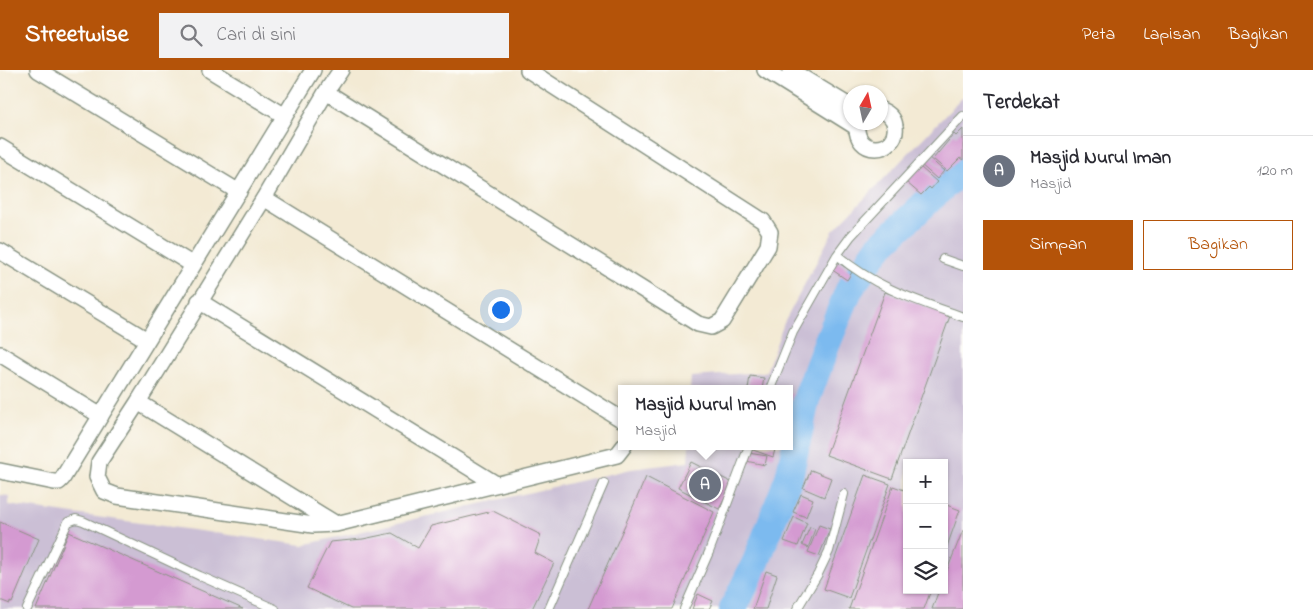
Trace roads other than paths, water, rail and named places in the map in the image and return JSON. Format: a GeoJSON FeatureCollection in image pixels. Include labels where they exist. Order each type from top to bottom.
{"type":"FeatureCollection","features":[{"type":"Feature","properties":{"kind":"street"},"geometry":{"type":"LineString","coordinates":[[38,70],[239,192]]}},
{"type":"Feature","properties":{"kind":"street"},"geometry":{"type":"LineString","coordinates":[[210,70],[285,116]]}},
{"type":"Feature","properties":{"kind":"street"},"geometry":{"type":"LineString","coordinates":[[0,471],[54,482],[62,479],[313,70]]}},
{"type":"Feature","properties":{"kind":"street"},"geometry":{"type":"LineString","coordinates":[[341,70],[100,462],[97,477],[104,491],[117,496],[303,524],[336,524],[617,455],[621,450]]}},
{"type":"Feature","properties":{"kind":"street"},"geometry":{"type":"LineString","coordinates":[[326,92],[698,324],[711,327],[722,321],[768,246],[770,232],[763,221],[528,70]]}},
{"type":"Feature","properties":{"kind":"street"},"geometry":{"type":"LineString","coordinates":[[765,70],[843,116]]}},
{"type":"Feature","properties":{"kind":"street"},"geometry":{"type":"LineString","coordinates":[[790,70],[843,103]]}},
{"type":"Feature","properties":{"kind":"street"},"geometry":{"type":"LineString","coordinates":[[857,130],[858,137],[862,143],[869,147],[877,148],[884,146],[895,135],[896,128],[894,120],[888,114]]}},
{"type":"Feature","properties":{"kind":"street"},"geometry":{"type":"LineString","coordinates":[[0,147],[193,265]]}},
{"type":"Feature","properties":{"kind":"street"},"geometry":{"type":"LineString","coordinates":[[264,198],[618,417]]}},
{"type":"Feature","properties":{"kind":"street"},"geometry":{"type":"LineString","coordinates":[[0,251],[148,340]]}},
{"type":"Feature","properties":{"kind":"street"},"geometry":{"type":"LineString","coordinates":[[200,301],[496,484]]}},
{"type":"Feature","properties":{"kind":"street"},"geometry":{"type":"LineString","coordinates":[[0,354],[101,416]]}},
{"type":"Feature","properties":{"kind":"street"},"geometry":{"type":"LineString","coordinates":[[138,402],[336,524]]}},
{"type":"Feature","properties":{"kind":"lane"},"geometry":{"type":"LineString","coordinates":[[772,385],[794,332],[837,255],[851,236],[963,116]]}},
{"type":"Feature","properties":{"kind":"lane"},"geometry":{"type":"LineString","coordinates":[[837,255],[851,267],[882,286],[963,316]]}},
{"type":"Feature","properties":{"kind":"lane"},"geometry":{"type":"LineString","coordinates":[[943,259],[963,266]]}},
{"type":"Feature","properties":{"kind":"lane"},"geometry":{"type":"LineString","coordinates":[[684,609],[709,552],[747,450]]}},
{"type":"Feature","properties":{"kind":"lane"},"geometry":{"type":"LineString","coordinates":[[549,609],[604,482]]}},
{"type":"Feature","properties":{"kind":"lane"},"geometry":{"type":"LineString","coordinates":[[796,609],[818,574],[829,551],[844,494]]}},
{"type":"Feature","properties":{"kind":"lane"},"geometry":{"type":"LineString","coordinates":[[27,609],[68,522],[76,519],[275,609]]}},
{"type":"Feature","properties":{"kind":"waterway"},"geometry":{"type":"LineString","coordinates":[[733,609],[756,562],[789,477],[806,400],[849,290],[878,248],[963,168]]}},
{"type":"Feature","properties":{"kind":"place","name":"Masjid Nurul Iman"},"geometry":{"type":"Point","coordinates":[705,485]}}]}
